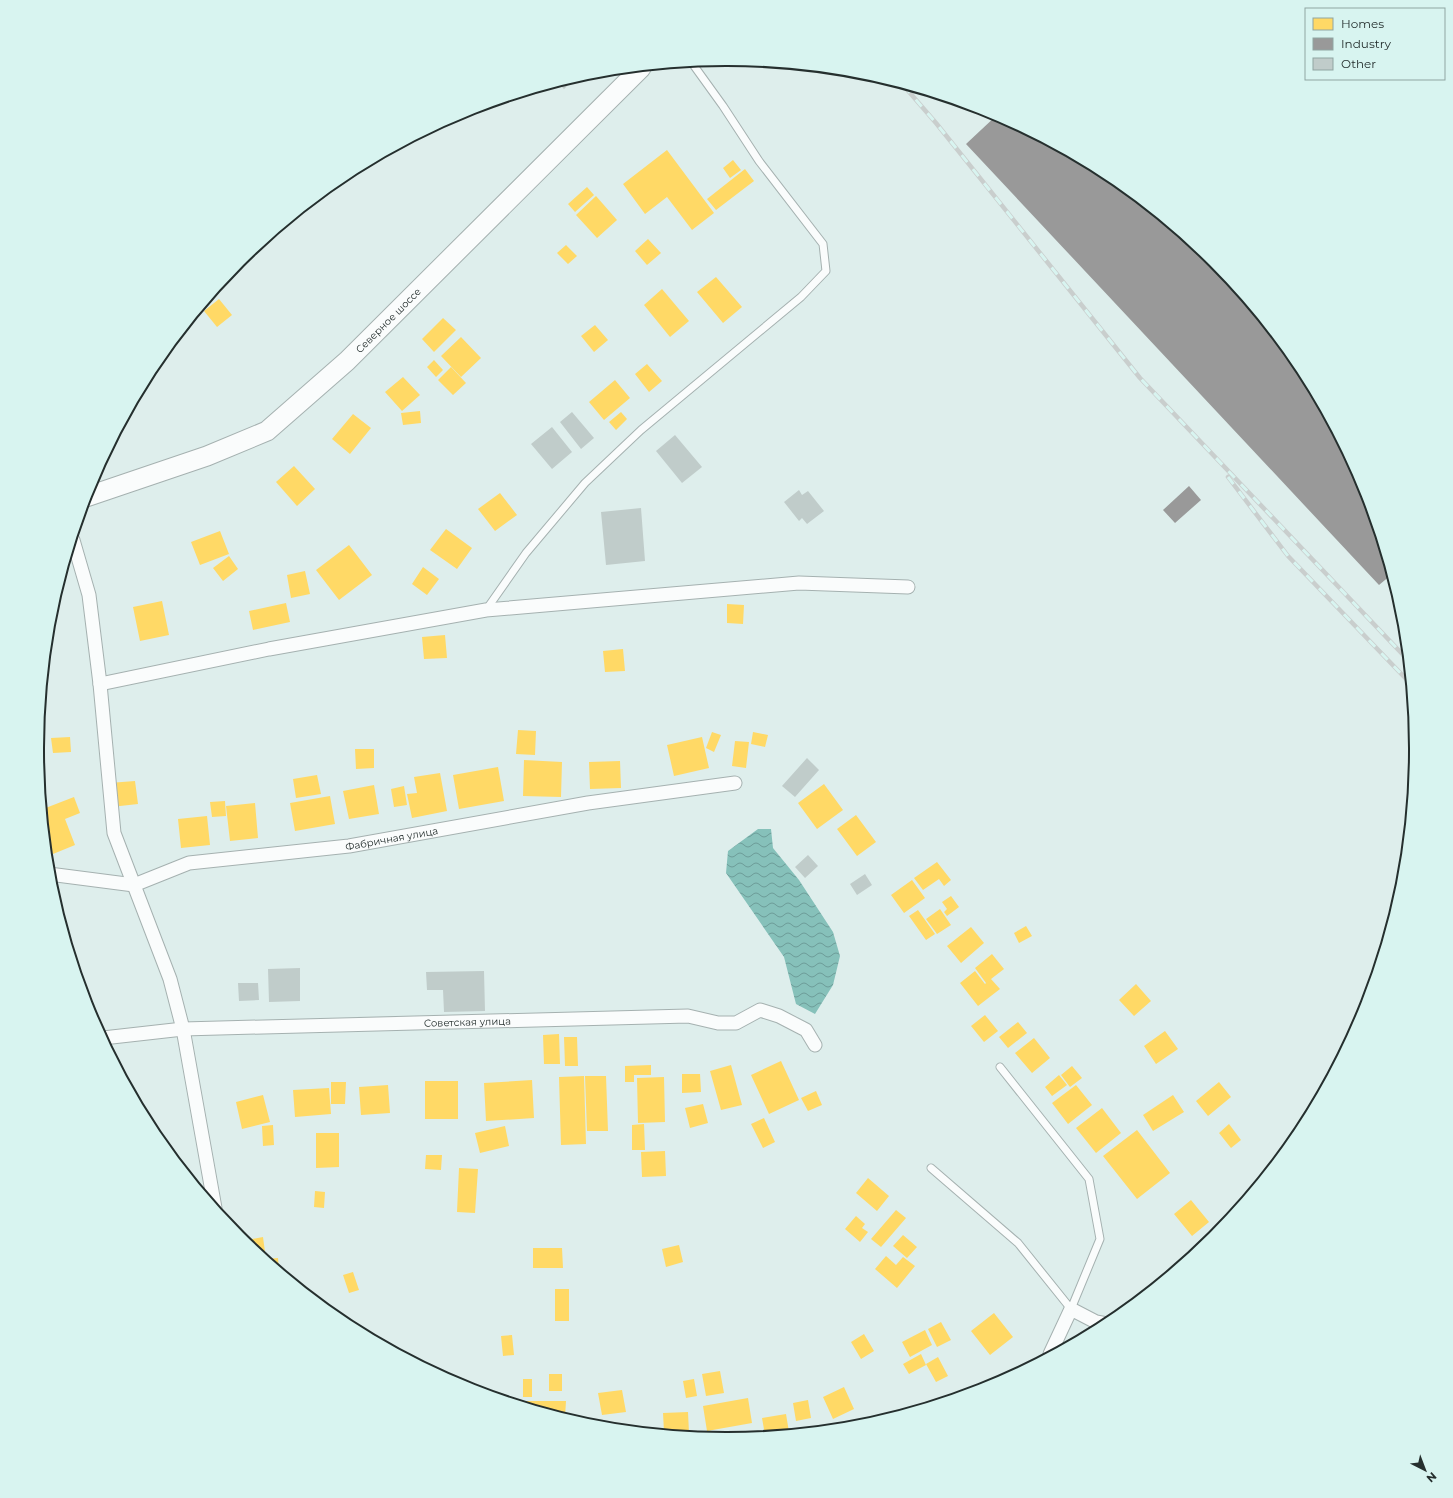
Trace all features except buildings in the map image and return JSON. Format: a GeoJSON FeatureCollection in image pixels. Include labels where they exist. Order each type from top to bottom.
{"type":"FeatureCollection","features":[{"type":"Feature","properties":{"kind":"main road","name":"Северное шоссе"},"geometry":{"type":"LineString","coordinates":[[94,494],[208,456],[267,431],[347,361],[637,72]]}},
{"type":"Feature","properties":{"kind":"street"},"geometry":{"type":"LineString","coordinates":[[75,546],[89,594],[100,684],[114,833],[170,979],[184,1029],[214,1200]]}},
{"type":"Feature","properties":{"kind":"street"},"geometry":{"type":"LineString","coordinates":[[100,684],[269,648],[486,610],[799,583],[908,587]]}},
{"type":"Feature","properties":{"kind":"street","name":"Фабричная улица"},"geometry":{"type":"LineString","coordinates":[[56,875],[134,885],[189,863],[349,846],[588,803],[735,783]]}},
{"type":"Feature","properties":{"kind":"street","name":"Советская улица"},"geometry":{"type":"LineString","coordinates":[[108,1037],[184,1029],[688,1016],[718,1023],[736,1023],[760,1010],[779,1016],[806,1030],[815,1045]]}},
{"type":"Feature","properties":{"kind":"street"},"geometry":{"type":"LineString","coordinates":[[1053,1348],[1071,1309],[1096,1322]]}},
{"type":"Feature","properties":{"kind":"lane"},"geometry":{"type":"LineString","coordinates":[[486,610],[526,554],[584,483],[641,430],[801,297],[826,271],[823,244],[759,161],[723,106],[695,67]]}},
{"type":"Feature","properties":{"kind":"lane"},"geometry":{"type":"LineString","coordinates":[[931,1168],[1018,1243],[1071,1309],[1100,1239],[1089,1179],[1000,1067]]}},
{"type":"Feature","properties":{"kind":"water"},"geometry":{"type":"Polygon","coordinates":[[[758,829],[771,829],[773,848],[799,880],[833,932],[840,956],[833,985],[815,1014],[796,1004],[784,957],[726,873],[728,851],[758,829]]]}},
{"type":"Feature","properties":{"kind":"railway"},"geometry":{"type":"LineString","coordinates":[[909,92],[936,123],[1140,378],[1402,654]]}},
{"type":"Feature","properties":{"kind":"railway"},"geometry":{"type":"LineString","coordinates":[[1228,477],[1288,556],[1405,678]]}}]}
